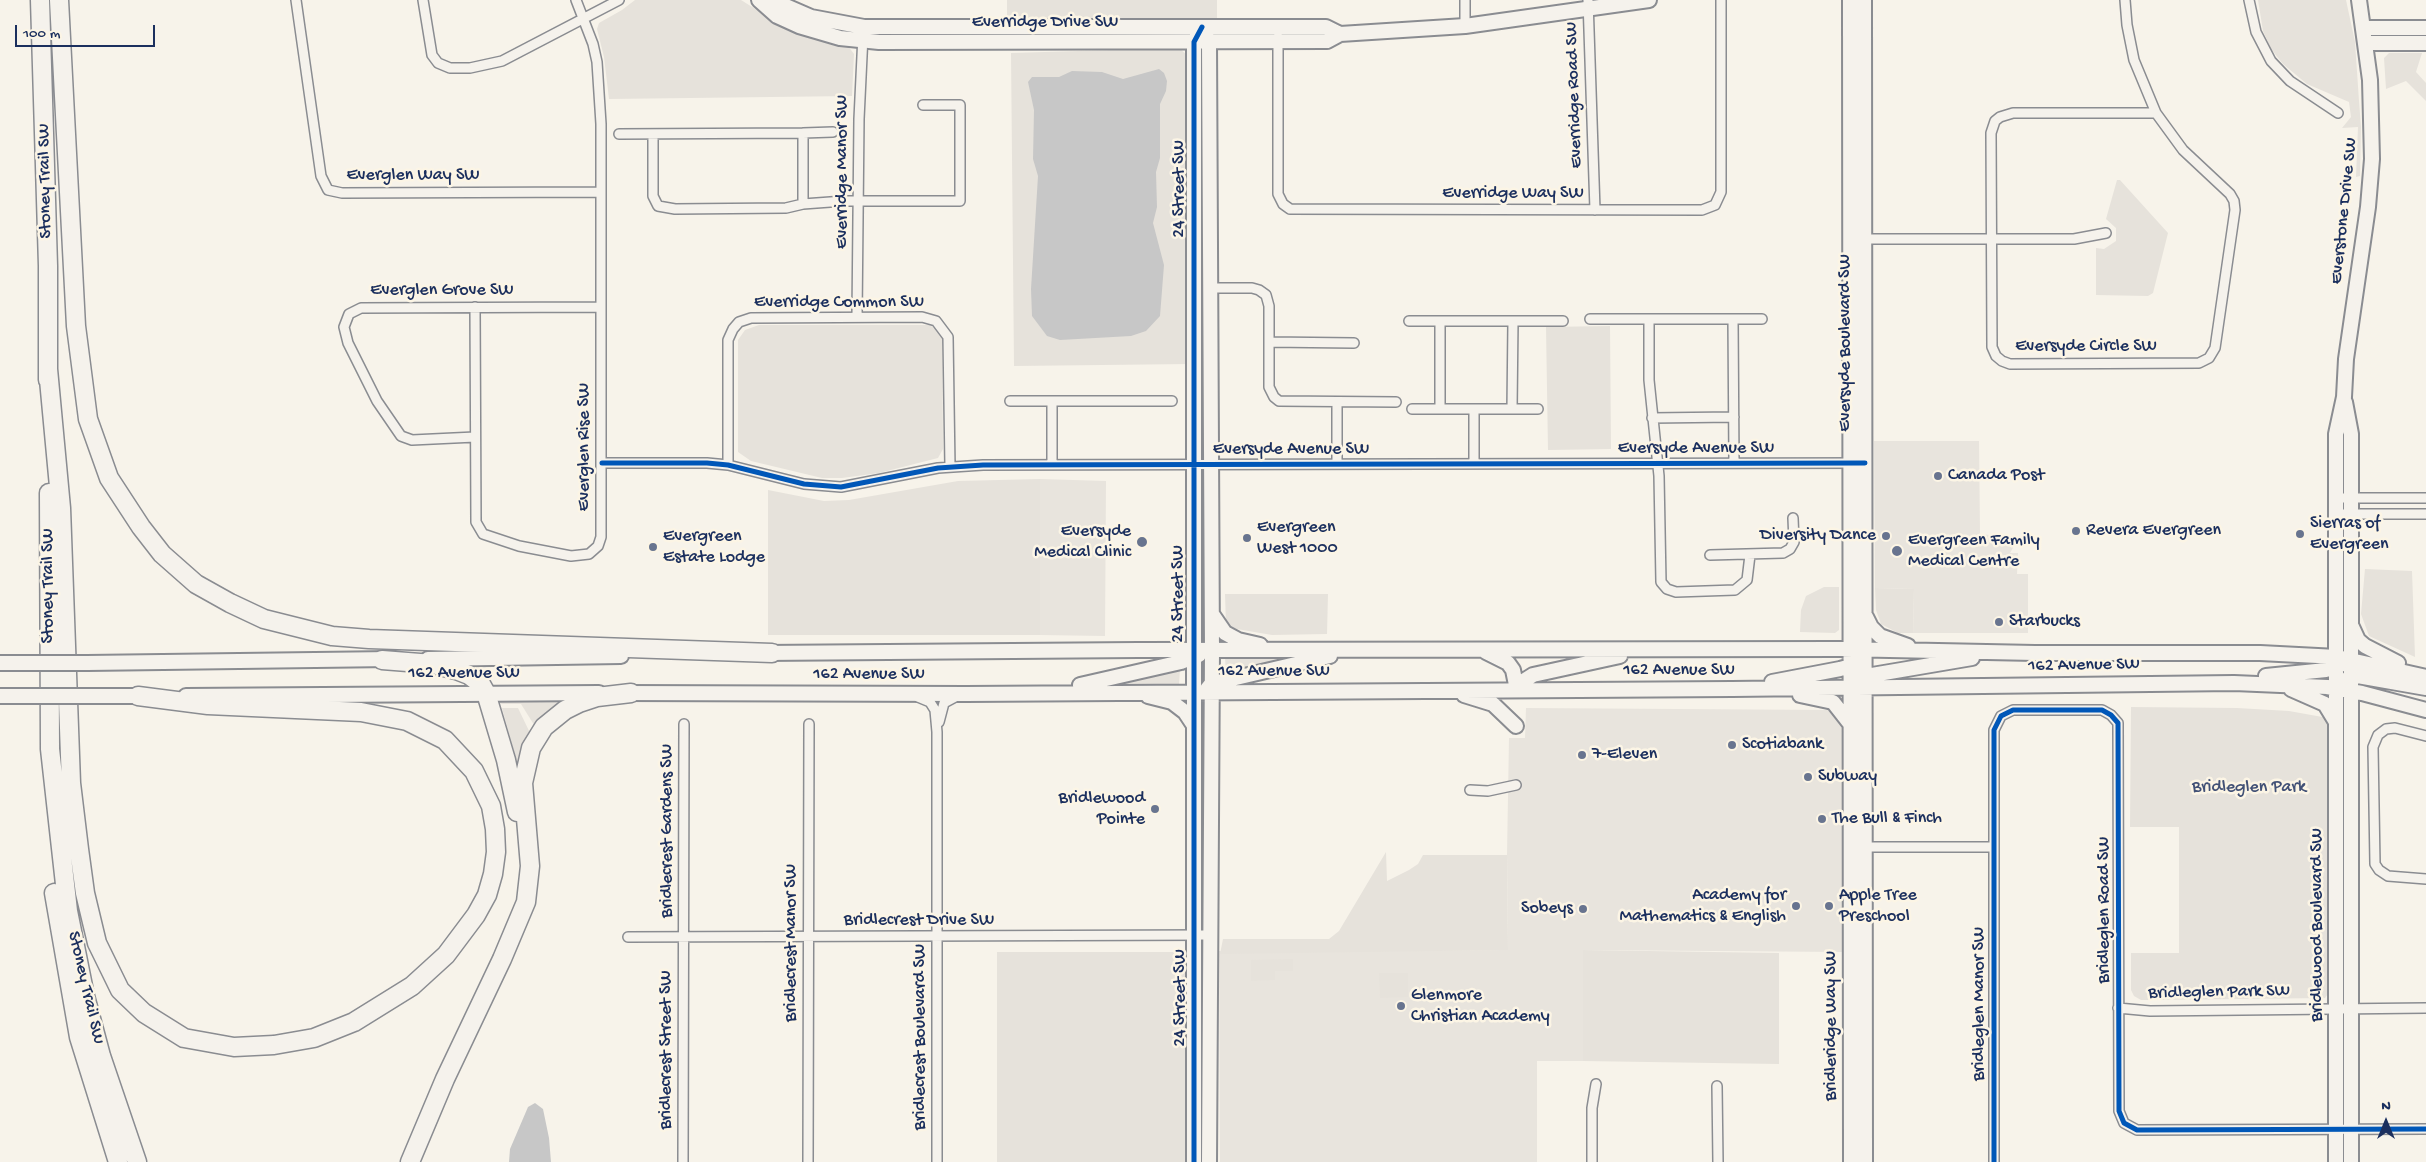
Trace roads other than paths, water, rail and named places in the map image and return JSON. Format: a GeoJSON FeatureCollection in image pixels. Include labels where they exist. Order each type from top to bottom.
{"type":"FeatureCollection","features":[{"type":"Feature","properties":{"kind":"highway","name":"Stoney Trail SW"},"geometry":{"type":"LineString","coordinates":[[40,0],[45,151],[48,369],[50,749],[68,911],[81,977],[101,1056],[137,1162]]}},
{"type":"Feature","properties":{"kind":"highway"},"geometry":{"type":"LineString","coordinates":[[59,0],[76,326],[88,419],[109,478],[140,527],[162,554],[196,584],[230,603],[264,619],[332,636],[369,639],[772,653]]}},
{"type":"Feature","properties":{"kind":"highway"},"geometry":{"type":"LineString","coordinates":[[48,369],[62,538],[70,773],[77,840],[85,893],[97,943],[120,990],[144,1013],[184,1038],[234,1046],[274,1045],[314,1038],[354,1022],[412,986],[446,954],[476,915],[487,895],[492,874],[496,852],[495,829],[491,806],[474,771],[446,740],[407,721],[361,712],[208,705],[138,696]]}},
{"type":"Feature","properties":{"kind":"highway"},"geometry":{"type":"LineString","coordinates":[[382,660],[433,664],[456,670],[469,675],[481,684],[486,693],[506,760],[520,837],[519,902],[512,934]]}},
{"type":"Feature","properties":{"kind":"highway"},"geometry":{"type":"LineString","coordinates":[[410,1162],[526,902],[530,866],[524,783],[527,762],[536,738],[554,718],[579,703],[597,697],[631,693]]}},
{"type":"Feature","properties":{"kind":"highway"},"geometry":{"type":"LineString","coordinates":[[50,749],[50,836],[57,918],[79,1037],[118,1162]]}},
{"type":"Feature","properties":{"kind":"street","name":"Everglen Way SW"},"geometry":{"type":"LineString","coordinates":[[296,0],[321,176],[328,190],[342,193],[602,192]]}},
{"type":"Feature","properties":{"kind":"street"},"geometry":{"type":"LineString","coordinates":[[423,0],[432,55],[438,63],[450,68],[470,68],[502,62],[619,0]]}},
{"type":"Feature","properties":{"kind":"street","name":"Everglen Rise SW"},"geometry":{"type":"LineString","coordinates":[[475,307],[476,522],[483,534],[519,546],[577,556],[594,551],[602,537],[602,192],[599,81],[593,44],[576,0]]}},
{"type":"Feature","properties":{"kind":"street","name":"Everridge Drive SW"},"geometry":{"type":"LineString","coordinates":[[764,0],[777,16],[799,26],[840,38],[863,34],[1008,35],[1194,42],[1278,42],[1327,41],[1340,34],[1465,26],[1589,4],[1649,0]]}},
{"type":"Feature","properties":{"kind":"street"},"geometry":{"type":"LineString","coordinates":[[1465,0],[1465,26]]}},
{"type":"Feature","properties":{"kind":"street","name":"Everridge Way SW"},"geometry":{"type":"LineString","coordinates":[[1278,27],[1278,194],[1286,208],[1294,210],[1702,210],[1712,208],[1719,200],[1722,192],[1721,0]]}},
{"type":"Feature","properties":{"kind":"street","name":"Eversyde Boulevard SW"},"geometry":{"type":"LineString","coordinates":[[1850,0],[1858,239]]}},
{"type":"Feature","properties":{"kind":"street","name":"Eversyde Boulevard SW"},"geometry":{"type":"LineString","coordinates":[[1851,649],[1858,463],[1858,239],[1864,0]]}},
{"type":"Feature","properties":{"kind":"street","name":"Eversyde Circle SW"},"geometry":{"type":"LineString","coordinates":[[2125,0],[2126,24],[2134,60],[2156,113],[2177,144],[2230,194],[2235,205],[2214,348],[2209,358],[2199,363],[2010,364],[2002,361],[1996,356],[1992,347],[1991,133],[1995,122],[2000,117],[2013,113],[2156,113]]}},
{"type":"Feature","properties":{"kind":"street"},"geometry":{"type":"LineString","coordinates":[[2249,0],[2256,32],[2271,62],[2296,85],[2338,113]]}},
{"type":"Feature","properties":{"kind":"street","name":"Everstone Drive SW"},"geometry":{"type":"LineString","coordinates":[[2337,689],[2336,434],[2344,396],[2346,359],[2368,207],[2371,167],[2372,113],[2366,43],[2359,0]]}},
{"type":"Feature","properties":{"kind":"street","name":"Everridge Road SW"},"geometry":{"type":"LineString","coordinates":[[1589,4],[1595,210]]}},
{"type":"Feature","properties":{"kind":"street","name":"Everridge Drive SW"},"geometry":{"type":"LineString","coordinates":[[1008,35],[1202,27],[1326,27],[1340,34]]}},
{"type":"Feature","properties":{"kind":"street","name":"24 Street SW"},"geometry":{"type":"LineString","coordinates":[[1202,27],[1194,42],[1193,464],[1203,650],[1209,935],[1209,1162]]}},
{"type":"Feature","properties":{"kind":"street","name":"24 Street SW"},"geometry":{"type":"LineString","coordinates":[[1194,1162],[1195,937],[1193,724],[1203,692],[1203,650],[1212,613],[1209,464],[1209,42],[1202,27]]}},
{"type":"Feature","properties":{"kind":"street"},"geometry":{"type":"LineString","coordinates":[[2364,28],[2426,28]]}},
{"type":"Feature","properties":{"kind":"street","name":"Everridge Manor SW"},"geometry":{"type":"LineString","coordinates":[[857,317],[858,119],[863,34]]}},
{"type":"Feature","properties":{"kind":"street"},"geometry":{"type":"LineString","coordinates":[[2366,43],[2426,42]]}},
{"type":"Feature","properties":{"kind":"street"},"geometry":{"type":"LineString","coordinates":[[653,134],[653,196],[658,206],[675,209],[786,208],[803,204],[859,200],[960,200],[960,105],[924,105]]}},
{"type":"Feature","properties":{"kind":"street"},"geometry":{"type":"LineString","coordinates":[[619,134],[833,132]]}},
{"type":"Feature","properties":{"kind":"street"},"geometry":{"type":"LineString","coordinates":[[802,133],[803,204]]}},
{"type":"Feature","properties":{"kind":"street"},"geometry":{"type":"LineString","coordinates":[[1858,239],[2074,239],[2106,233]]}},
{"type":"Feature","properties":{"kind":"street"},"geometry":{"type":"LineString","coordinates":[[1209,288],[1252,288],[1264,292],[1269,306],[1270,387],[1274,398],[1288,403],[1396,402]]}},
{"type":"Feature","properties":{"kind":"street","name":"Everglen Grove SW"},"geometry":{"type":"LineString","coordinates":[[475,437],[412,440],[401,436],[364,378],[344,327],[349,314],[358,308],[601,307]]}},
{"type":"Feature","properties":{"kind":"street","name":"Everridge Common SW"},"geometry":{"type":"LineString","coordinates":[[728,465],[728,340],[732,328],[743,320],[751,318],[857,317],[929,318],[944,329],[949,343],[950,466]]}},
{"type":"Feature","properties":{"kind":"street"},"geometry":{"type":"LineString","coordinates":[[1590,319],[1762,319]]}},
{"type":"Feature","properties":{"kind":"street"},"geometry":{"type":"LineString","coordinates":[[1649,319],[1649,380],[1657,463],[1660,574],[1664,586],[1676,592],[1735,590],[1747,580],[1750,555]]}},
{"type":"Feature","properties":{"kind":"street"},"geometry":{"type":"LineString","coordinates":[[1733,319],[1734,463]]}},
{"type":"Feature","properties":{"kind":"street"},"geometry":{"type":"LineString","coordinates":[[1409,321],[1564,321]]}},
{"type":"Feature","properties":{"kind":"street"},"geometry":{"type":"LineString","coordinates":[[1440,321],[1440,409]]}},
{"type":"Feature","properties":{"kind":"street"},"geometry":{"type":"LineString","coordinates":[[1512,409],[1513,321]]}},
{"type":"Feature","properties":{"kind":"street"},"geometry":{"type":"LineString","coordinates":[[1269,342],[1354,343]]}},
{"type":"Feature","properties":{"kind":"street","name":"Everstone Drive SW"},"geometry":{"type":"LineString","coordinates":[[2344,396],[2351,434],[2352,675]]}},
{"type":"Feature","properties":{"kind":"street"},"geometry":{"type":"LineString","coordinates":[[1010,401],[1172,401]]}},
{"type":"Feature","properties":{"kind":"street"},"geometry":{"type":"LineString","coordinates":[[1052,401],[1052,465]]}},
{"type":"Feature","properties":{"kind":"street"},"geometry":{"type":"LineString","coordinates":[[1337,402],[1337,464]]}},
{"type":"Feature","properties":{"kind":"street"},"geometry":{"type":"LineString","coordinates":[[1412,409],[1538,409]]}},
{"type":"Feature","properties":{"kind":"street"},"geometry":{"type":"LineString","coordinates":[[1474,409],[1474,464]]}},
{"type":"Feature","properties":{"kind":"street"},"geometry":{"type":"LineString","coordinates":[[1652,418],[1734,417]]}},
{"type":"Feature","properties":{"kind":"street","name":"Eversyde Avenue SW"},"geometry":{"type":"LineString","coordinates":[[602,463],[707,463],[728,465],[804,484],[830,487],[867,484],[950,466],[1858,463]]}},
{"type":"Feature","properties":{"kind":"street","name":"Eversyde Boulevard SW"},"geometry":{"type":"LineString","coordinates":[[1858,463],[1866,681]]}},
{"type":"Feature","properties":{"kind":"street"},"geometry":{"type":"LineString","coordinates":[[2336,498],[2426,498]]}},
{"type":"Feature","properties":{"kind":"street"},"geometry":{"type":"LineString","coordinates":[[2336,514],[2426,514]]}},
{"type":"Feature","properties":{"kind":"street"},"geometry":{"type":"LineString","coordinates":[[1710,555],[1779,554],[1787,551],[1794,542],[1793,518]]}},
{"type":"Feature","properties":{"kind":"street"},"geometry":{"type":"LineString","coordinates":[[1212,613],[1220,628],[1231,637],[1283,651]]}},
{"type":"Feature","properties":{"kind":"street"},"geometry":{"type":"LineString","coordinates":[[1865,617],[1880,636],[1928,651]]}},
{"type":"Feature","properties":{"kind":"street"},"geometry":{"type":"LineString","coordinates":[[2351,626],[2358,640],[2365,646],[2426,676]]}},
{"type":"Feature","properties":{"kind":"street","name":"162 Avenue SW"},"geometry":{"type":"LineString","coordinates":[[0,663],[382,660],[772,653],[1851,649],[2010,652],[2279,653],[2336,663],[2352,660],[2426,676]]}},
{"type":"Feature","properties":{"kind":"street","name":"Bridleridge Way SW"},"geometry":{"type":"LineString","coordinates":[[1850,1162],[1851,649]]}},
{"type":"Feature","properties":{"kind":"street"},"geometry":{"type":"LineString","coordinates":[[1046,692],[1203,650]]}},
{"type":"Feature","properties":{"kind":"street"},"geometry":{"type":"LineString","coordinates":[[1203,692],[1360,650]]}},
{"type":"Feature","properties":{"kind":"street"},"geometry":{"type":"LineString","coordinates":[[1482,650],[1508,663],[1516,677],[1517,690]]}},
{"type":"Feature","properties":{"kind":"street"},"geometry":{"type":"LineString","coordinates":[[1517,690],[1522,682],[1533,675],[1645,650]]}},
{"type":"Feature","properties":{"kind":"street"},"geometry":{"type":"LineString","coordinates":[[1732,689],[1851,666],[1866,650]]}},
{"type":"Feature","properties":{"kind":"street"},"geometry":{"type":"LineString","coordinates":[[1851,687],[1866,681],[2010,652]]}},
{"type":"Feature","properties":{"kind":"street"},"geometry":{"type":"LineString","coordinates":[[2234,683],[2248,678],[2336,663]]}},
{"type":"Feature","properties":{"kind":"street"},"geometry":{"type":"LineString","coordinates":[[2337,689],[2352,675],[2426,688]]}},
{"type":"Feature","properties":{"kind":"street","name":"Bridlewood Boulevard SW"},"geometry":{"type":"LineString","coordinates":[[2351,1162],[2352,675]]}},
{"type":"Feature","properties":{"kind":"street","name":"162 Avenue SW"},"geometry":{"type":"LineString","coordinates":[[1866,681],[2277,684],[2352,691],[2426,710]]}},
{"type":"Feature","properties":{"kind":"street","name":"Bridleridge Way SW"},"geometry":{"type":"LineString","coordinates":[[1865,1162],[1866,681]]}},
{"type":"Feature","properties":{"kind":"street"},"geometry":{"type":"LineString","coordinates":[[2277,684],[2322,702],[2330,709],[2336,723]]}},
{"type":"Feature","properties":{"kind":"street","name":"162 Avenue SW"},"geometry":{"type":"LineString","coordinates":[[0,696],[486,693],[971,694],[1128,691],[1851,687]]}},
{"type":"Feature","properties":{"kind":"street"},"geometry":{"type":"LineString","coordinates":[[1757,689],[1830,701],[1836,704],[1851,726]]}},
{"type":"Feature","properties":{"kind":"street","name":"Bridlewood Boulevard SW"},"geometry":{"type":"LineString","coordinates":[[2336,1162],[2337,689]]}},
{"type":"Feature","properties":{"kind":"street"},"geometry":{"type":"LineString","coordinates":[[1444,690],[1493,704],[1516,726]]}},
{"type":"Feature","properties":{"kind":"street"},"geometry":{"type":"LineString","coordinates":[[1128,691],[1172,702],[1185,712],[1193,724]]}},
{"type":"Feature","properties":{"kind":"street"},"geometry":{"type":"LineString","coordinates":[[904,693],[930,702],[934,710],[938,732]]}},
{"type":"Feature","properties":{"kind":"street"},"geometry":{"type":"LineString","coordinates":[[938,732],[944,703],[957,696],[971,694]]}},
{"type":"Feature","properties":{"kind":"street","name":"Bridleglen Road SW"},"geometry":{"type":"LineString","coordinates":[[1994,847],[1994,730],[1997,720],[2003,713],[2013,710],[2102,710],[2111,715],[2116,719],[2119,728],[2118,1008],[2119,1111],[2121,1120],[2128,1127],[2137,1130],[2426,1130]]}},
{"type":"Feature","properties":{"kind":"street","name":"Bridlecrest Gardens SW"},"geometry":{"type":"LineString","coordinates":[[684,724],[684,937]]}},
{"type":"Feature","properties":{"kind":"street","name":"Bridlecrest Manor SW"},"geometry":{"type":"LineString","coordinates":[[808,1162],[809,724]]}},
{"type":"Feature","properties":{"kind":"street"},"geometry":{"type":"LineString","coordinates":[[2426,736],[2395,728],[2386,729],[2378,734],[2373,746],[2373,860],[2379,870],[2388,876],[2426,879]]}},
{"type":"Feature","properties":{"kind":"street","name":"Bridlecrest Boulevard SW"},"geometry":{"type":"LineString","coordinates":[[937,1162],[938,732]]}},
{"type":"Feature","properties":{"kind":"street"},"geometry":{"type":"LineString","coordinates":[[1470,790],[1488,791],[1516,785]]}},
{"type":"Feature","properties":{"kind":"street"},"geometry":{"type":"LineString","coordinates":[[1851,847],[1994,847]]}},
{"type":"Feature","properties":{"kind":"street","name":"Bridleglen Manor SW"},"geometry":{"type":"LineString","coordinates":[[1994,847],[1994,1162]]}},
{"type":"Feature","properties":{"kind":"street","name":"Bridlecrest Drive SW"},"geometry":{"type":"LineString","coordinates":[[628,937],[1195,937],[1209,935]]}},
{"type":"Feature","properties":{"kind":"street","name":"Bridlecrest Street SW"},"geometry":{"type":"LineString","coordinates":[[683,1162],[684,937]]}},
{"type":"Feature","properties":{"kind":"street"},"geometry":{"type":"LineString","coordinates":[[1851,963],[1866,963]]}},
{"type":"Feature","properties":{"kind":"street","name":"Bridleglen Park SW"},"geometry":{"type":"LineString","coordinates":[[2118,1008],[2150,1011],[2426,1008]]}},
{"type":"Feature","properties":{"kind":"street"},"geometry":{"type":"LineString","coordinates":[[1592,1162],[1592,1108],[1596,1084]]}},
{"type":"Feature","properties":{"kind":"street"},"geometry":{"type":"LineString","coordinates":[[1717,1086],[1718,1162]]}},
{"type":"Feature","properties":{"kind":"street"},"geometry":{"type":"LineString","coordinates":[[1851,1093],[1866,1093]]}},
{"type":"Feature","properties":{"kind":"place","name":"Canada Post"},"geometry":{"type":"Point","coordinates":[1938,476]}},
{"type":"Feature","properties":{"kind":"place","name":"Revera Evergreen"},"geometry":{"type":"Point","coordinates":[2076,531]}},
{"type":"Feature","properties":{"kind":"place","name":"Sierras of Evergreen"},"geometry":{"type":"Point","coordinates":[2300,534]}},
{"type":"Feature","properties":{"kind":"place","name":"Diversity Dance"},"geometry":{"type":"Point","coordinates":[1886,536]}},
{"type":"Feature","properties":{"kind":"place","name":"Evergreen West 1000"},"geometry":{"type":"Point","coordinates":[1247,538]}},
{"type":"Feature","properties":{"kind":"place","name":"Eversyde Medical Clinic"},"geometry":{"type":"Point","coordinates":[1142,542]}},
{"type":"Feature","properties":{"kind":"place","name":"Evergreen Estate Lodge"},"geometry":{"type":"Point","coordinates":[653,547]}},
{"type":"Feature","properties":{"kind":"place","name":"Evergreen Family Medical Centre"},"geometry":{"type":"Point","coordinates":[1897,551]}},
{"type":"Feature","properties":{"kind":"place","name":"Starbucks"},"geometry":{"type":"Point","coordinates":[1999,622]}},
{"type":"Feature","properties":{"kind":"place","name":"Scotiabank"},"geometry":{"type":"Point","coordinates":[1732,745]}},
{"type":"Feature","properties":{"kind":"place","name":"7-Eleven"},"geometry":{"type":"Point","coordinates":[1582,755]}},
{"type":"Feature","properties":{"kind":"place","name":"Subway"},"geometry":{"type":"Point","coordinates":[1808,777]}},
{"type":"Feature","properties":{"kind":"place","name":"Bridlewood Pointe"},"geometry":{"type":"Point","coordinates":[1155,809]}},
{"type":"Feature","properties":{"kind":"place","name":"The Bull & Finch"},"geometry":{"type":"Point","coordinates":[1822,819]}},
{"type":"Feature","properties":{"kind":"place","name":"Academy for Mathematics & English"},"geometry":{"type":"Point","coordinates":[1796,906]}},
{"type":"Feature","properties":{"kind":"place","name":"Apple Tree Preschool"},"geometry":{"type":"Point","coordinates":[1829,906]}},
{"type":"Feature","properties":{"kind":"place","name":"Sobeys"},"geometry":{"type":"Point","coordinates":[1583,909]}},
{"type":"Feature","properties":{"kind":"place","name":"Glenmore Christian Academy"},"geometry":{"type":"Point","coordinates":[1401,1006]}},
{"type":"Feature","properties":{"kind":"park label","name":"Bridleglen Park"},"geometry":{"type":"Point","coordinates":[2249,788]}}]}
